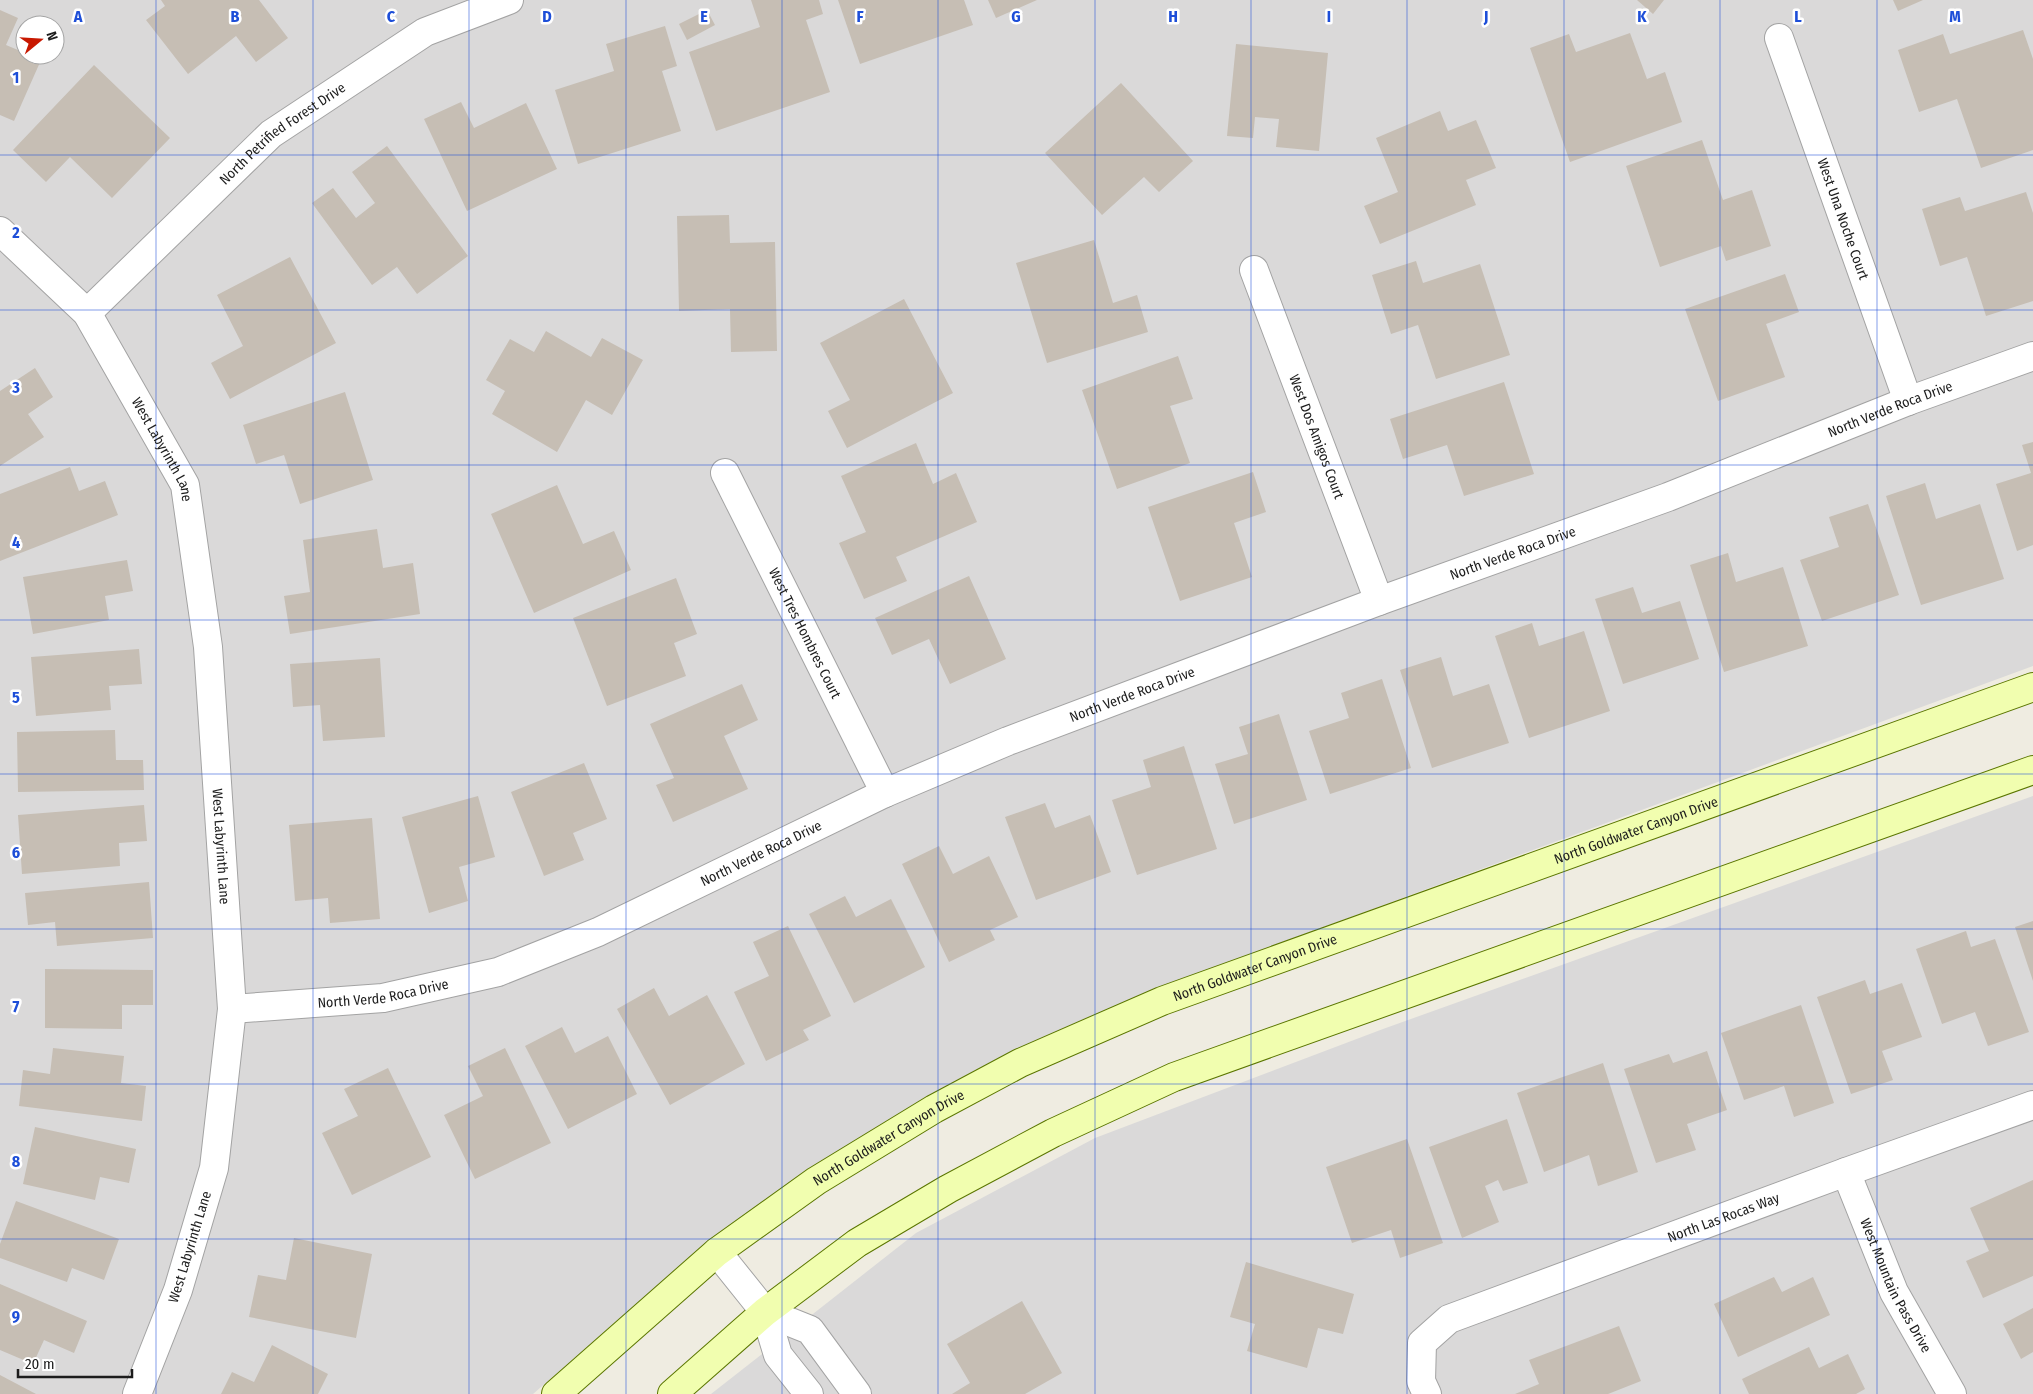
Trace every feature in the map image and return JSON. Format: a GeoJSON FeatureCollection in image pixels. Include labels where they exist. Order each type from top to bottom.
{"type":"FeatureCollection","features":[{"type":"Feature","properties":{"kind":"street","name":"North Petrified Forest Drive"},"geometry":{"type":"LineString","coordinates":[[87,313],[271,134],[425,32],[509,0]]}},
{"type":"Feature","properties":{"kind":"street","name":"West Una Noche Court"},"geometry":{"type":"LineString","coordinates":[[1778,38],[1908,401]]}},
{"type":"Feature","properties":{"kind":"street","name":"West Labyrinth Lane"},"geometry":{"type":"LineString","coordinates":[[0,231],[87,313],[185,485],[208,648],[232,1009],[214,1168],[178,1290],[137,1394]]}},
{"type":"Feature","properties":{"kind":"street","name":"West Dos Amigos Court"},"geometry":{"type":"LineString","coordinates":[[1254,270],[1380,601]]}},
{"type":"Feature","properties":{"kind":"street","name":"North Verde Roca Drive"},"geometry":{"type":"LineString","coordinates":[[232,1009],[383,998],[498,972],[598,932],[885,792],[1008,741],[1380,601],[1668,496],[1908,401],[2033,356]]}},
{"type":"Feature","properties":{"kind":"street","name":"West Tres Hombres Court"},"geometry":{"type":"LineString","coordinates":[[725,473],[885,792]]}},
{"type":"Feature","properties":{"kind":"street","name":"North Goldwater Canyon Drive"},"geometry":{"type":"LineString","coordinates":[[556,1394],[717,1252],[816,1181],[934,1109],[1020,1063],[1162,1001],[2033,687]]}},
{"type":"Feature","properties":{"kind":"street"},"geometry":{"type":"LineString","coordinates":[[672,1394],[764,1312],[858,1243],[948,1190],[1053,1133],[1174,1077],[2033,770]]}},
{"type":"Feature","properties":{"kind":"street","name":"North Las Rocas Way"},"geometry":{"type":"LineString","coordinates":[[1428,1394],[1421,1381],[1422,1343],[1450,1319],[1846,1172],[2033,1105]]}},
{"type":"Feature","properties":{"kind":"street","name":"West Mountain Pass Drive"},"geometry":{"type":"LineString","coordinates":[[1846,1172],[1894,1292],[1952,1394]]}},
{"type":"Feature","properties":{"kind":"street"},"geometry":{"type":"LineString","coordinates":[[717,1252],[764,1312],[778,1355],[808,1394]]}},
{"type":"Feature","properties":{"kind":"street"},"geometry":{"type":"LineString","coordinates":[[764,1312],[810,1330],[857,1394]]}},
{"type":"Feature","properties":{"kind":"shaded area"},"geometry":{"type":"Polygon","coordinates":[[[0,0],[2033,0],[2033,666],[1196,974],[1061,1030],[924,1098],[765,1202],[642,1299],[533,1394],[0,1394],[0,0]]]}},
{"type":"Feature","properties":{"kind":"shaded area"},"geometry":{"type":"Polygon","coordinates":[[[2033,796],[2033,1394],[711,1394],[916,1233],[1095,1138],[1383,1029],[2033,796]]]}},
{"type":"Feature","properties":{"kind":"building"},"geometry":{"type":"Polygon","coordinates":[[[161,0],[259,0],[288,38],[256,62],[236,36],[188,74],[146,20],[165,6],[161,0]]]}},
{"type":"Feature","properties":{"kind":"building"},"geometry":{"type":"Polygon","coordinates":[[[751,0],[819,0],[823,14],[806,20],[830,92],[716,131],[689,52],[760,27],[751,0]]]}},
{"type":"Feature","properties":{"kind":"building"},"geometry":{"type":"Polygon","coordinates":[[[838,0],[964,0],[973,25],[860,64],[838,0]]]}},
{"type":"Feature","properties":{"kind":"building"},"geometry":{"type":"Polygon","coordinates":[[[988,0],[1037,0],[996,18],[988,0]]]}},
{"type":"Feature","properties":{"kind":"building"},"geometry":{"type":"Polygon","coordinates":[[[1637,0],[1664,0],[1653,14],[1637,0]]]}},
{"type":"Feature","properties":{"kind":"building"},"geometry":{"type":"Polygon","coordinates":[[[1893,0],[1923,0],[1898,11],[1893,0]]]}},
{"type":"Feature","properties":{"kind":"building"},"geometry":{"type":"Polygon","coordinates":[[[0,10],[15,17],[15,25],[6,45],[15,49],[15,65],[39,65],[14,121],[0,115],[0,10]]]}},
{"type":"Feature","properties":{"kind":"building"},"geometry":{"type":"Polygon","coordinates":[[[707,10],[715,25],[687,40],[679,24],[707,10]]]}},
{"type":"Feature","properties":{"kind":"building"},"geometry":{"type":"Polygon","coordinates":[[[665,26],[677,66],[662,71],[681,131],[578,164],[555,90],[614,71],[606,44],[665,26]]]}},
{"type":"Feature","properties":{"kind":"building"},"geometry":{"type":"Polygon","coordinates":[[[2023,30],[2033,59],[2033,150],[1981,168],[1957,99],[1919,112],[1898,50],[1943,34],[1950,54],[2023,30]]]}},
{"type":"Feature","properties":{"kind":"building"},"geometry":{"type":"Polygon","coordinates":[[[1630,33],[1647,79],[1665,72],[1682,122],[1570,162],[1530,48],[1569,34],[1576,52],[1630,33]]]}},
{"type":"Feature","properties":{"kind":"building"},"geometry":{"type":"Polygon","coordinates":[[[1236,44],[1328,53],[1319,151],[1276,147],[1279,119],[1255,117],[1253,138],[1227,136],[1236,44]]]}},
{"type":"Feature","properties":{"kind":"building"},"geometry":{"type":"Polygon","coordinates":[[[94,65],[170,138],[112,198],[70,157],[46,182],[13,150],[94,65]]]}},
{"type":"Feature","properties":{"kind":"building"},"geometry":{"type":"Polygon","coordinates":[[[1121,83],[1193,161],[1159,192],[1144,177],[1102,215],[1045,153],[1121,83]]]}},
{"type":"Feature","properties":{"kind":"building"},"geometry":{"type":"Polygon","coordinates":[[[461,102],[474,128],[526,103],[557,169],[467,211],[424,119],[461,102]]]}},
{"type":"Feature","properties":{"kind":"building"},"geometry":{"type":"Polygon","coordinates":[[[1440,111],[1448,131],[1476,120],[1496,168],[1466,180],[1476,205],[1380,244],[1364,206],[1398,192],[1376,138],[1440,111]]]}},
{"type":"Feature","properties":{"kind":"building"},"geometry":{"type":"Polygon","coordinates":[[[1702,140],[1723,200],[1752,190],[1771,246],[1726,261],[1721,246],[1660,267],[1626,166],[1702,140]]]}},
{"type":"Feature","properties":{"kind":"building"},"geometry":{"type":"Polygon","coordinates":[[[387,146],[468,256],[417,294],[397,267],[372,285],[312,203],[333,188],[356,218],[375,203],[352,172],[387,146]]]}},
{"type":"Feature","properties":{"kind":"building"},"geometry":{"type":"Polygon","coordinates":[[[2026,192],[2033,213],[2033,301],[1986,316],[1967,257],[1940,266],[1922,209],[1960,197],[1965,211],[2026,192]]]}},
{"type":"Feature","properties":{"kind":"building"},"geometry":{"type":"Polygon","coordinates":[[[729,215],[730,243],[775,242],[777,351],[731,352],[730,309],[679,311],[677,216],[729,215]]]}},
{"type":"Feature","properties":{"kind":"building"},"geometry":{"type":"Polygon","coordinates":[[[1094,240],[1113,303],[1137,295],[1148,332],[1047,363],[1016,263],[1094,240]]]}},
{"type":"Feature","properties":{"kind":"building"},"geometry":{"type":"Polygon","coordinates":[[[290,257],[336,343],[230,399],[211,363],[243,346],[217,295],[290,257]]]}},
{"type":"Feature","properties":{"kind":"building"},"geometry":{"type":"Polygon","coordinates":[[[1416,261],[1423,283],[1480,264],[1510,355],[1436,379],[1418,325],[1391,334],[1372,275],[1416,261]]]}},
{"type":"Feature","properties":{"kind":"building"},"geometry":{"type":"Polygon","coordinates":[[[1785,274],[1799,312],[1766,324],[1785,377],[1718,401],[1685,309],[1785,274]]]}},
{"type":"Feature","properties":{"kind":"building"},"geometry":{"type":"Polygon","coordinates":[[[904,299],[953,393],[847,448],[828,411],[850,400],[820,343],[904,299]]]}},
{"type":"Feature","properties":{"kind":"building"},"geometry":{"type":"Polygon","coordinates":[[[546,331],[591,357],[602,338],[643,360],[612,415],[586,400],[557,452],[492,414],[505,391],[486,380],[510,339],[534,352],[546,331]]]}},
{"type":"Feature","properties":{"kind":"building"},"geometry":{"type":"Polygon","coordinates":[[[1178,356],[1193,399],[1170,406],[1190,463],[1117,489],[1082,390],[1178,356]]]}},
{"type":"Feature","properties":{"kind":"building"},"geometry":{"type":"Polygon","coordinates":[[[35,368],[53,397],[28,414],[44,437],[0,466],[0,391],[35,368]]]}},
{"type":"Feature","properties":{"kind":"building"},"geometry":{"type":"Polygon","coordinates":[[[1504,382],[1534,474],[1464,496],[1447,445],[1403,459],[1390,419],[1504,382]]]}},
{"type":"Feature","properties":{"kind":"building"},"geometry":{"type":"Polygon","coordinates":[[[345,392],[373,480],[300,504],[284,455],[256,464],[243,425],[345,392]]]}},
{"type":"Feature","properties":{"kind":"building"},"geometry":{"type":"Polygon","coordinates":[[[2033,442],[2033,545],[2017,551],[1996,484],[2031,473],[2022,445],[2033,442]]]}},
{"type":"Feature","properties":{"kind":"building"},"geometry":{"type":"Polygon","coordinates":[[[916,443],[933,484],[956,473],[977,522],[896,557],[907,581],[864,599],[839,543],[866,532],[841,476],[916,443]]]}},
{"type":"Feature","properties":{"kind":"building"},"geometry":{"type":"Polygon","coordinates":[[[70,467],[79,491],[105,481],[118,515],[0,561],[0,494],[70,467]]]}},
{"type":"Feature","properties":{"kind":"building"},"geometry":{"type":"Polygon","coordinates":[[[1253,472],[1266,512],[1234,523],[1252,577],[1180,601],[1148,507],[1253,472]]]}},
{"type":"Feature","properties":{"kind":"building"},"geometry":{"type":"Polygon","coordinates":[[[1925,483],[1936,519],[1980,504],[2004,579],[1921,605],[1886,496],[1925,483]]]}},
{"type":"Feature","properties":{"kind":"building"},"geometry":{"type":"Polygon","coordinates":[[[557,485],[583,544],[614,531],[631,570],[534,613],[491,514],[557,485]]]}},
{"type":"Feature","properties":{"kind":"building"},"geometry":{"type":"Polygon","coordinates":[[[1868,504],[1899,595],[1822,621],[1800,560],[1839,547],[1829,517],[1868,504]]]}},
{"type":"Feature","properties":{"kind":"building"},"geometry":{"type":"Polygon","coordinates":[[[377,529],[383,568],[413,563],[420,614],[290,634],[284,596],[310,592],[303,540],[377,529]]]}},
{"type":"Feature","properties":{"kind":"building"},"geometry":{"type":"Polygon","coordinates":[[[1728,553],[1736,582],[1783,567],[1808,646],[1724,672],[1690,565],[1728,553]]]}},
{"type":"Feature","properties":{"kind":"building"},"geometry":{"type":"Polygon","coordinates":[[[127,560],[133,591],[105,596],[109,620],[33,634],[23,577],[127,560]]]}},
{"type":"Feature","properties":{"kind":"building"},"geometry":{"type":"Polygon","coordinates":[[[969,576],[1006,659],[950,684],[929,639],[892,655],[875,618],[969,576]]]}},
{"type":"Feature","properties":{"kind":"building"},"geometry":{"type":"Polygon","coordinates":[[[676,578],[697,634],[674,643],[686,676],[607,706],[573,618],[676,578]]]}},
{"type":"Feature","properties":{"kind":"building"},"geometry":{"type":"Polygon","coordinates":[[[1633,587],[1642,613],[1680,601],[1699,659],[1623,684],[1595,599],[1633,587]]]}},
{"type":"Feature","properties":{"kind":"building"},"geometry":{"type":"Polygon","coordinates":[[[1532,623],[1539,646],[1584,631],[1610,711],[1529,738],[1495,636],[1532,623]]]}},
{"type":"Feature","properties":{"kind":"building"},"geometry":{"type":"Polygon","coordinates":[[[139,649],[142,684],[109,686],[111,710],[36,716],[31,657],[139,649]]]}},
{"type":"Feature","properties":{"kind":"building"},"geometry":{"type":"Polygon","coordinates":[[[1441,657],[1453,696],[1489,684],[1509,743],[1432,768],[1400,670],[1441,657]]]}},
{"type":"Feature","properties":{"kind":"building"},"geometry":{"type":"Polygon","coordinates":[[[380,658],[385,737],[323,741],[320,705],[293,707],[290,664],[380,658]]]}},
{"type":"Feature","properties":{"kind":"building"},"geometry":{"type":"Polygon","coordinates":[[[1382,679],[1411,768],[1330,794],[1309,731],[1349,718],[1341,693],[1382,679]]]}},
{"type":"Feature","properties":{"kind":"building"},"geometry":{"type":"Polygon","coordinates":[[[742,684],[758,720],[724,736],[748,789],[673,822],[656,785],[674,778],[650,724],[742,684]]]}},
{"type":"Feature","properties":{"kind":"building"},"geometry":{"type":"Polygon","coordinates":[[[1279,714],[1307,800],[1234,824],[1215,764],[1248,754],[1239,727],[1279,714]]]}},
{"type":"Feature","properties":{"kind":"building"},"geometry":{"type":"Polygon","coordinates":[[[115,730],[116,760],[143,760],[144,790],[18,792],[17,732],[115,730]]]}},
{"type":"Feature","properties":{"kind":"building"},"geometry":{"type":"Polygon","coordinates":[[[1184,746],[1217,849],[1137,875],[1112,800],[1151,787],[1143,760],[1184,746]]]}},
{"type":"Feature","properties":{"kind":"building"},"geometry":{"type":"Polygon","coordinates":[[[584,763],[607,819],[573,833],[584,860],[544,876],[511,792],[584,763]]]}},
{"type":"Feature","properties":{"kind":"building"},"geometry":{"type":"Polygon","coordinates":[[[478,796],[495,857],[459,867],[468,901],[429,913],[402,817],[478,796]]]}},
{"type":"Feature","properties":{"kind":"building"},"geometry":{"type":"Polygon","coordinates":[[[1045,803],[1055,828],[1090,815],[1111,872],[1036,900],[1005,817],[1045,803]]]}},
{"type":"Feature","properties":{"kind":"building"},"geometry":{"type":"Polygon","coordinates":[[[144,805],[147,841],[119,843],[120,866],[22,874],[18,815],[144,805]]]}},
{"type":"Feature","properties":{"kind":"building"},"geometry":{"type":"Polygon","coordinates":[[[372,818],[380,919],[330,923],[328,898],[295,901],[289,825],[372,818]]]}},
{"type":"Feature","properties":{"kind":"building"},"geometry":{"type":"Polygon","coordinates":[[[939,846],[953,874],[989,856],[1018,917],[990,930],[995,940],[949,962],[902,864],[939,846]]]}},
{"type":"Feature","properties":{"kind":"building"},"geometry":{"type":"Polygon","coordinates":[[[149,882],[153,938],[57,946],[55,922],[28,925],[25,893],[149,882]]]}},
{"type":"Feature","properties":{"kind":"building"},"geometry":{"type":"Polygon","coordinates":[[[845,896],[856,917],[891,899],[925,967],[854,1003],[809,914],[845,896]]]}},
{"type":"Feature","properties":{"kind":"building"},"geometry":{"type":"Polygon","coordinates":[[[2033,921],[2033,981],[2015,927],[2033,921]]]}},
{"type":"Feature","properties":{"kind":"building"},"geometry":{"type":"Polygon","coordinates":[[[788,926],[831,1016],[803,1030],[809,1040],[766,1061],[734,992],[769,976],[753,942],[788,926]]]}},
{"type":"Feature","properties":{"kind":"building"},"geometry":{"type":"Polygon","coordinates":[[[1966,931],[1971,947],[1995,939],[2029,1032],[1988,1046],[1975,1012],[1942,1024],[1916,949],[1966,931]]]}},
{"type":"Feature","properties":{"kind":"building"},"geometry":{"type":"Polygon","coordinates":[[[45,969],[153,970],[153,1005],[122,1005],[122,1029],[45,1028],[45,969]]]}},
{"type":"Feature","properties":{"kind":"building"},"geometry":{"type":"Polygon","coordinates":[[[1865,980],[1870,994],[1902,983],[1922,1037],[1882,1051],[1893,1080],[1851,1094],[1817,997],[1865,980]]]}},
{"type":"Feature","properties":{"kind":"building"},"geometry":{"type":"Polygon","coordinates":[[[654,988],[669,1016],[707,995],[745,1064],[670,1105],[617,1009],[654,988]]]}},
{"type":"Feature","properties":{"kind":"building"},"geometry":{"type":"Polygon","coordinates":[[[1801,1005],[1834,1103],[1794,1117],[1784,1086],[1744,1100],[1721,1033],[1801,1005]]]}},
{"type":"Feature","properties":{"kind":"building"},"geometry":{"type":"Polygon","coordinates":[[[562,1027],[575,1053],[608,1036],[637,1094],[568,1129],[525,1046],[562,1027]]]}},
{"type":"Feature","properties":{"kind":"building"},"geometry":{"type":"Polygon","coordinates":[[[53,1048],[124,1056],[121,1083],[146,1086],[142,1121],[19,1106],[23,1070],[50,1074],[53,1048]]]}},
{"type":"Feature","properties":{"kind":"building"},"geometry":{"type":"Polygon","coordinates":[[[505,1048],[551,1143],[475,1179],[444,1115],[483,1096],[468,1066],[505,1048]]]}},
{"type":"Feature","properties":{"kind":"building"},"geometry":{"type":"Polygon","coordinates":[[[1707,1051],[1727,1110],[1687,1124],[1696,1150],[1656,1163],[1624,1069],[1669,1054],[1673,1063],[1707,1051]]]}},
{"type":"Feature","properties":{"kind":"building"},"geometry":{"type":"Polygon","coordinates":[[[1603,1063],[1638,1172],[1598,1186],[1589,1155],[1544,1172],[1517,1093],[1603,1063]]]}},
{"type":"Feature","properties":{"kind":"building"},"geometry":{"type":"Polygon","coordinates":[[[388,1068],[431,1157],[352,1195],[322,1133],[358,1116],[344,1089],[388,1068]]]}},
{"type":"Feature","properties":{"kind":"building"},"geometry":{"type":"Polygon","coordinates":[[[1507,1119],[1528,1183],[1503,1191],[1498,1180],[1485,1186],[1499,1222],[1462,1238],[1429,1147],[1507,1119]]]}},
{"type":"Feature","properties":{"kind":"building"},"geometry":{"type":"Polygon","coordinates":[[[35,1127],[136,1149],[129,1183],[100,1177],[95,1200],[23,1184],[35,1127]]]}},
{"type":"Feature","properties":{"kind":"building"},"geometry":{"type":"Polygon","coordinates":[[[1407,1139],[1443,1243],[1400,1258],[1391,1230],[1352,1243],[1326,1167],[1407,1139]]]}},
{"type":"Feature","properties":{"kind":"building"},"geometry":{"type":"Polygon","coordinates":[[[2033,1180],[2033,1276],[1983,1298],[1966,1261],[1989,1251],[1970,1208],[2033,1180]]]}},
{"type":"Feature","properties":{"kind":"building"},"geometry":{"type":"Polygon","coordinates":[[[16,1201],[119,1239],[104,1280],[72,1268],[67,1282],[0,1258],[0,1244],[16,1201]]]}},
{"type":"Feature","properties":{"kind":"building"},"geometry":{"type":"Polygon","coordinates":[[[294,1238],[372,1254],[356,1338],[249,1317],[258,1275],[286,1280],[294,1238]]]}},
{"type":"Feature","properties":{"kind":"building"},"geometry":{"type":"Polygon","coordinates":[[[1246,1262],[1354,1294],[1343,1334],[1318,1328],[1307,1368],[1247,1351],[1255,1324],[1230,1317],[1246,1262]]]}},
{"type":"Feature","properties":{"kind":"building"},"geometry":{"type":"Polygon","coordinates":[[[1774,1277],[1782,1292],[1813,1277],[1830,1315],[1738,1357],[1714,1304],[1774,1277]]]}},
{"type":"Feature","properties":{"kind":"building"},"geometry":{"type":"Polygon","coordinates":[[[0,1284],[87,1321],[74,1353],[44,1340],[33,1364],[0,1350],[0,1284]]]}},
{"type":"Feature","properties":{"kind":"building"},"geometry":{"type":"Polygon","coordinates":[[[1022,1301],[1062,1373],[1025,1394],[952,1394],[970,1383],[947,1344],[1022,1301]]]}},
{"type":"Feature","properties":{"kind":"building"},"geometry":{"type":"Polygon","coordinates":[[[2033,1308],[2033,1352],[2021,1359],[2003,1324],[2033,1308]]]}},
{"type":"Feature","properties":{"kind":"building"},"geometry":{"type":"Polygon","coordinates":[[[1619,1326],[1641,1381],[1608,1394],[1515,1394],[1539,1384],[1529,1360],[1619,1326]]]}},
{"type":"Feature","properties":{"kind":"building"},"geometry":{"type":"Polygon","coordinates":[[[272,1345],[328,1374],[318,1394],[221,1394],[232,1372],[254,1382],[272,1345]]]}},
{"type":"Feature","properties":{"kind":"building"},"geometry":{"type":"Polygon","coordinates":[[[1809,1347],[1819,1368],[1848,1354],[1865,1389],[1856,1394],[1749,1394],[1742,1379],[1809,1347]]]}},
{"type":"Feature","properties":{"kind":"building"},"geometry":{"type":"Polygon","coordinates":[[[0,1375],[36,1394],[0,1394],[0,1375]]]}}]}
